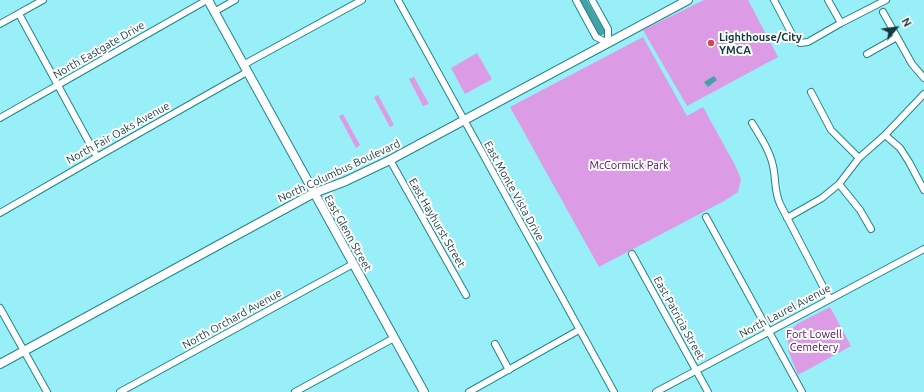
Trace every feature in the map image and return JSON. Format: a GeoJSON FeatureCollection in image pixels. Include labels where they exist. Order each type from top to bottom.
{"type":"FeatureCollection","features":[{"type":"Feature","properties":{"kind":"street"},"geometry":{"type":"LineString","coordinates":[[0,24],[43,0]]}},
{"type":"Feature","properties":{"kind":"street","name":"East Glenn Street"},"geometry":{"type":"LineString","coordinates":[[207,0],[424,392]]}},
{"type":"Feature","properties":{"kind":"street","name":"North Eastgate Drive"},"geometry":{"type":"LineString","coordinates":[[0,118],[207,0]]}},
{"type":"Feature","properties":{"kind":"street"},"geometry":{"type":"LineString","coordinates":[[214,12],[235,0]]}},
{"type":"Feature","properties":{"kind":"street"},"geometry":{"type":"LineString","coordinates":[[243,65],[362,0]]}},
{"type":"Feature","properties":{"kind":"street","name":"East Monte Vista Drive"},"geometry":{"type":"LineString","coordinates":[[398,0],[614,392]]}},
{"type":"Feature","properties":{"kind":"street"},"geometry":{"type":"LineString","coordinates":[[576,0],[596,37],[608,43],[608,29],[592,0]]}},
{"type":"Feature","properties":{"kind":"street","name":"North Columbus Boulevard"},"geometry":{"type":"LineString","coordinates":[[0,364],[314,193],[346,181],[390,160],[688,0]]}},
{"type":"Feature","properties":{"kind":"street"},"geometry":{"type":"LineString","coordinates":[[774,0],[794,38],[800,43],[808,42],[886,0]]}},
{"type":"Feature","properties":{"kind":"street"},"geometry":{"type":"LineString","coordinates":[[828,0],[841,23]]}},
{"type":"Feature","properties":{"kind":"street"},"geometry":{"type":"LineString","coordinates":[[883,12],[912,64],[924,78]]}},
{"type":"Feature","properties":{"kind":"street"},"geometry":{"type":"LineString","coordinates":[[19,14],[97,156]]}},
{"type":"Feature","properties":{"kind":"street"},"geometry":{"type":"LineString","coordinates":[[867,54],[897,37]]}},
{"type":"Feature","properties":{"kind":"street","name":"North Fair Oaks Avenue"},"geometry":{"type":"LineString","coordinates":[[0,213],[97,156],[247,72]]}},
{"type":"Feature","properties":{"kind":"street"},"geometry":{"type":"LineString","coordinates":[[811,92],[831,130],[859,158]]}},
{"type":"Feature","properties":{"kind":"street"},"geometry":{"type":"LineString","coordinates":[[787,218],[822,198],[839,184],[859,158],[885,135],[924,94]]}},
{"type":"Feature","properties":{"kind":"street"},"geometry":{"type":"LineString","coordinates":[[752,123],[771,158],[777,197],[829,298]]}},
{"type":"Feature","properties":{"kind":"street"},"geometry":{"type":"LineString","coordinates":[[885,135],[903,153],[924,190]]}},
{"type":"Feature","properties":{"kind":"street","name":"East Hayhurst Street"},"geometry":{"type":"LineString","coordinates":[[390,160],[466,295]]}},
{"type":"Feature","properties":{"kind":"street"},"geometry":{"type":"LineString","coordinates":[[839,184],[860,210],[871,229]]}},
{"type":"Feature","properties":{"kind":"street"},"geometry":{"type":"LineString","coordinates":[[706,217],[802,392]]}},
{"type":"Feature","properties":{"kind":"street","name":"North Laurel Avenue"},"geometry":{"type":"LineString","coordinates":[[656,392],[829,298],[924,249]]}},
{"type":"Feature","properties":{"kind":"street","name":"East Patricia Street"},"geometry":{"type":"LineString","coordinates":[[632,254],[708,392]]}},
{"type":"Feature","properties":{"kind":"street","name":"North Orchard Avenue"},"geometry":{"type":"LineString","coordinates":[[120,392],[353,264]]}},
{"type":"Feature","properties":{"kind":"street"},"geometry":{"type":"LineString","coordinates":[[0,308],[47,392]]}},
{"type":"Feature","properties":{"kind":"street"},"geometry":{"type":"LineString","coordinates":[[469,392],[579,330]]}},
{"type":"Feature","properties":{"kind":"street"},"geometry":{"type":"LineString","coordinates":[[297,392],[394,338]]}},
{"type":"Feature","properties":{"kind":"street"},"geometry":{"type":"LineString","coordinates":[[495,344],[509,370]]}},
{"type":"Feature","properties":{"kind":"green space","name":"Lighthouse/City YMCA"},"geometry":{"type":"Polygon","coordinates":[[[704,0],[748,0],[778,57],[687,106],[643,30],[704,0]]]}},
{"type":"Feature","properties":{"kind":"green space","name":"McCormick Park"},"geometry":{"type":"Polygon","coordinates":[[[643,37],[687,116],[703,107],[735,165],[741,179],[738,192],[724,201],[599,267],[510,107],[643,37]]]}},
{"type":"Feature","properties":{"kind":"green space"},"geometry":{"type":"Polygon","coordinates":[[[477,53],[492,79],[465,94],[451,68],[477,53]]]}},
{"type":"Feature","properties":{"kind":"green space"},"geometry":{"type":"Polygon","coordinates":[[[414,77],[429,104],[423,106],[409,79],[414,77]]]}},
{"type":"Feature","properties":{"kind":"green space"},"geometry":{"type":"Polygon","coordinates":[[[378,95],[394,125],[390,127],[374,97],[378,95]]]}},
{"type":"Feature","properties":{"kind":"green space"},"geometry":{"type":"Polygon","coordinates":[[[343,114],[360,145],[356,148],[339,116],[343,114]]]}},
{"type":"Feature","properties":{"kind":"green space","name":"Fort Lowell Cemetery"},"geometry":{"type":"Polygon","coordinates":[[[830,307],[851,346],[798,375],[788,350],[788,332],[797,324],[830,307]]]}},
{"type":"Feature","properties":{"kind":"shaded area"},"geometry":{"type":"Polygon","coordinates":[[[579,0],[587,0],[606,33],[599,36],[579,0]]]}},
{"type":"Feature","properties":{"kind":"shaded area"},"geometry":{"type":"Polygon","coordinates":[[[714,76],[717,80],[708,87],[704,82],[714,76]]]}},
{"type":"Feature","properties":{"kind":"place","name":"Lighthouse/City YMCA"},"geometry":{"type":"Point","coordinates":[711,43]}}]}
